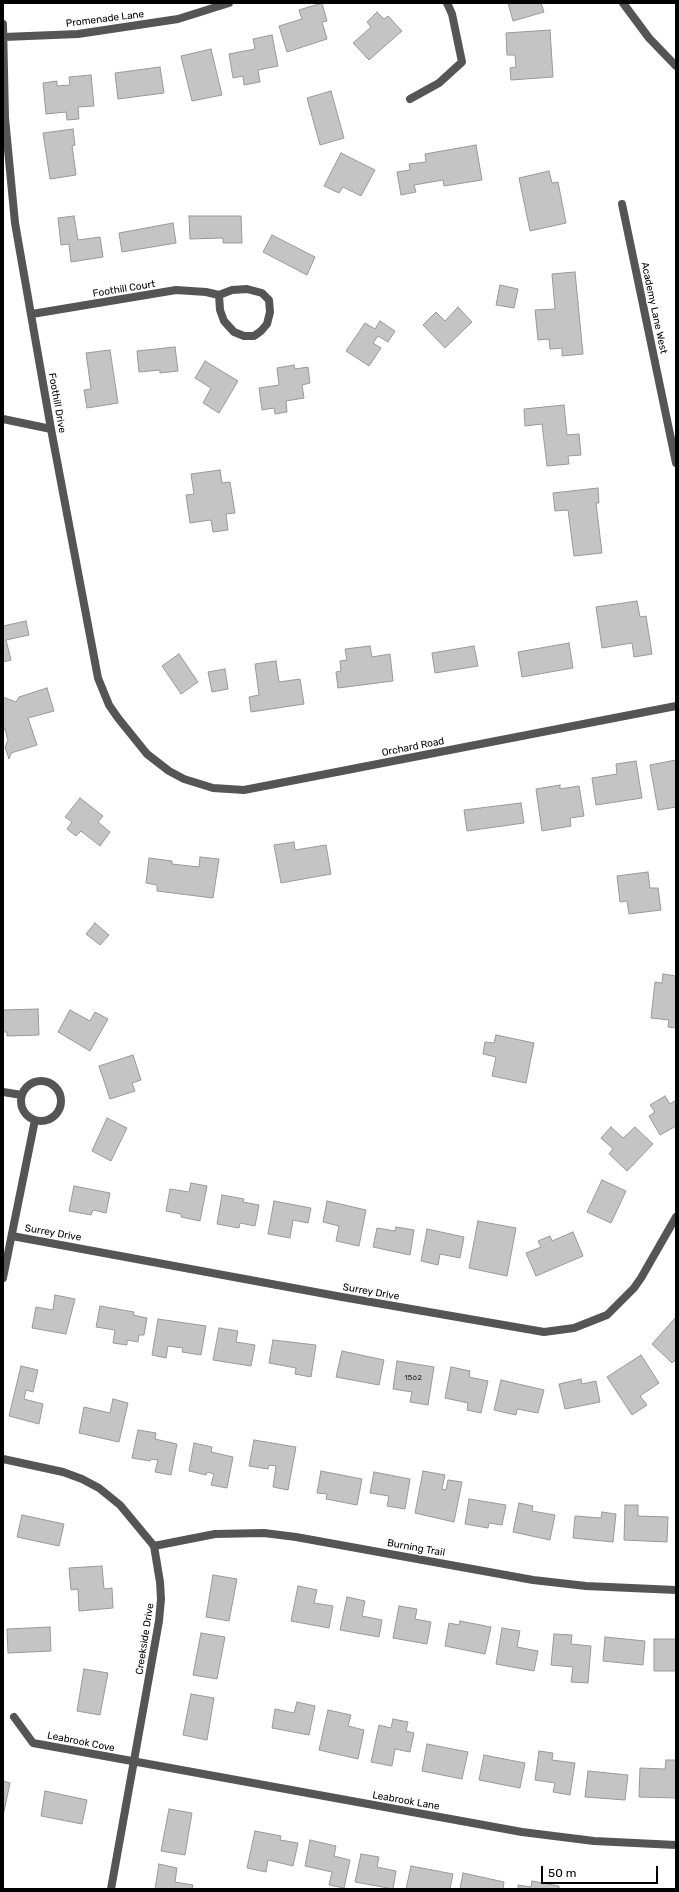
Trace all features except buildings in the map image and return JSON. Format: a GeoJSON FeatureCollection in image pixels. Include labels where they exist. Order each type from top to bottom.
{"type":"FeatureCollection","features":[{"type":"Feature","properties":{"kind":"street","name":"Promenade Lane"},"geometry":{"type":"LineString","coordinates":[[4,37],[78,34],[178,19],[229,3]]}},
{"type":"Feature","properties":{"kind":"street"},"geometry":{"type":"LineString","coordinates":[[410,98],[439,83],[462,62],[452,14],[447,3]]}},
{"type":"Feature","properties":{"kind":"street"},"geometry":{"type":"LineString","coordinates":[[623,3],[649,38],[676,66]]}},
{"type":"Feature","properties":{"kind":"street","name":"Foothill Drive"},"geometry":{"type":"LineString","coordinates":[[3,24],[5,118],[15,222],[51,430],[98,678],[109,705],[121,724],[147,754],[158,764]]}},
{"type":"Feature","properties":{"kind":"street","name":"Academy Lane West"},"geometry":{"type":"LineString","coordinates":[[622,204],[676,463]]}},
{"type":"Feature","properties":{"kind":"street","name":"Foothill Court"},"geometry":{"type":"LineString","coordinates":[[32,314],[176,290],[206,292],[219,295],[232,290],[246,289],[262,293],[268,300],[270,312],[268,324],[261,332],[254,336],[244,336],[234,332],[224,321],[220,310],[219,295]]}},
{"type":"Feature","properties":{"kind":"street"},"geometry":{"type":"LineString","coordinates":[[3,419],[51,430]]}},
{"type":"Feature","properties":{"kind":"street","name":"Orchard Road"},"geometry":{"type":"LineString","coordinates":[[158,764],[184,779],[200,785],[227,790],[244,790],[676,706]]}},
{"type":"Feature","properties":{"kind":"street"},"geometry":{"type":"LineString","coordinates":[[39,1080],[51,1083],[59,1091],[62,1098],[61,1106],[57,1113],[51,1118],[43,1121],[36,1120],[29,1116],[24,1110],[21,1103],[22,1095],[26,1088],[39,1080]]}},
{"type":"Feature","properties":{"kind":"street"},"geometry":{"type":"LineString","coordinates":[[3,1092],[22,1095]]}},
{"type":"Feature","properties":{"kind":"street"},"geometry":{"type":"LineString","coordinates":[[3,1278],[36,1120]]}},
{"type":"Feature","properties":{"kind":"street","name":"Surrey Drive"},"geometry":{"type":"LineString","coordinates":[[12,1236],[357,1300],[544,1332],[574,1328],[607,1315],[634,1288],[676,1217]]}},
{"type":"Feature","properties":{"kind":"street"},"geometry":{"type":"LineString","coordinates":[[3,1459],[63,1472],[82,1479],[99,1488],[120,1505],[154,1546]]}},
{"type":"Feature","properties":{"kind":"street","name":"Burning Trail"},"geometry":{"type":"LineString","coordinates":[[154,1546],[215,1534],[264,1532],[296,1536],[533,1580],[586,1586],[676,1590]]}},
{"type":"Feature","properties":{"kind":"street","name":"Creekside Drive"},"geometry":{"type":"LineString","coordinates":[[111,1889],[159,1621],[161,1599],[154,1546]]}},
{"type":"Feature","properties":{"kind":"street","name":"Leabrook Cove"},"geometry":{"type":"LineString","coordinates":[[14,1717],[32,1743],[134,1762]]}},
{"type":"Feature","properties":{"kind":"street","name":"Leabrook Lane"},"geometry":{"type":"LineString","coordinates":[[134,1762],[522,1832],[594,1841],[676,1845]]}}]}
